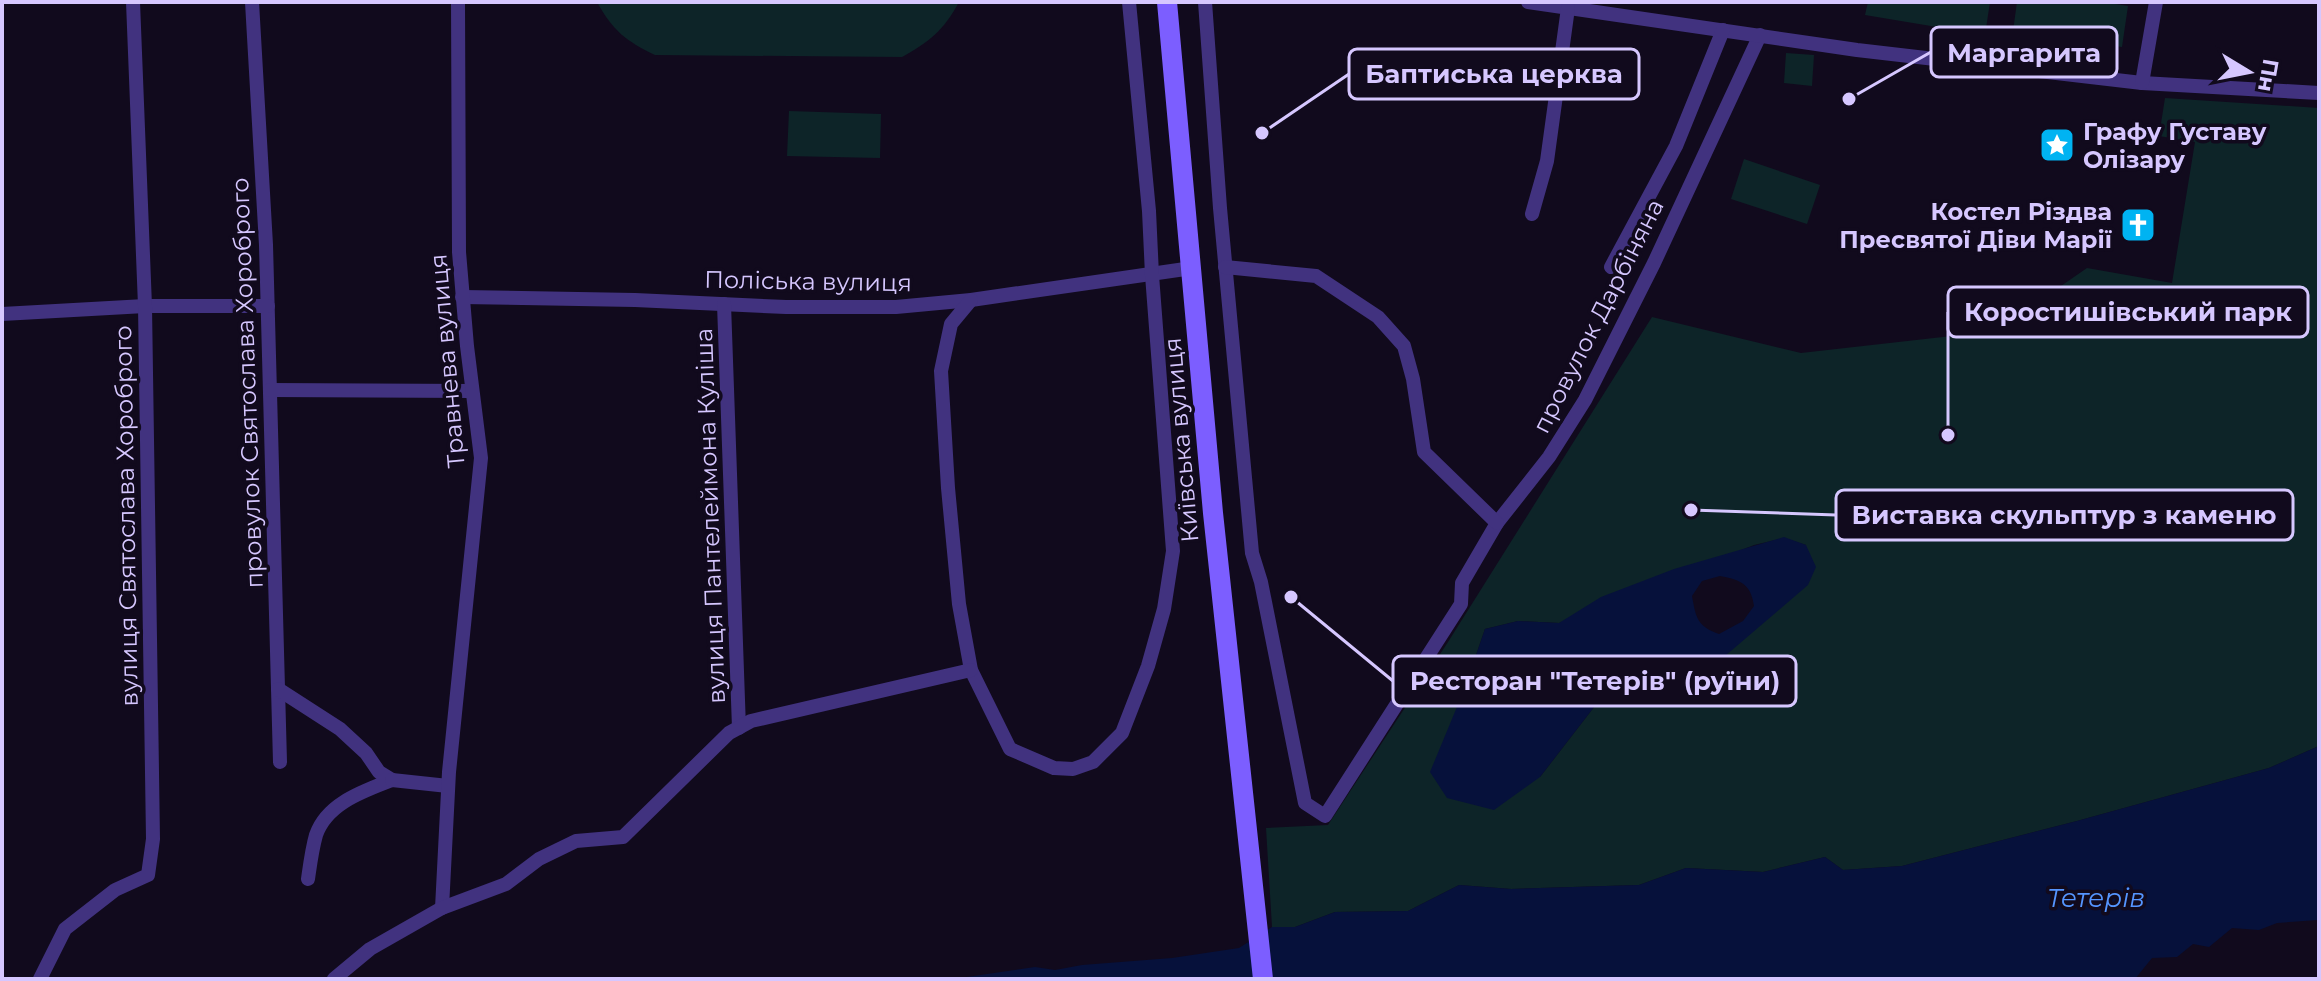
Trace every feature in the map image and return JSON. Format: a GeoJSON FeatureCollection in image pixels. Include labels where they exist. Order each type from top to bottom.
{"type":"FeatureCollection","features":[{"type":"Feature","properties":{"kind":"main road","name":"Київська вулиця"},"geometry":{"type":"LineString","coordinates":[[1167,2],[1213,513],[1263,979]]}},
{"type":"Feature","properties":{"kind":"street","name":"вулиця Святослава Хороброго"},"geometry":{"type":"LineString","coordinates":[[40,979],[65,929],[115,890],[148,875],[153,839],[145,306],[133,2]]}},
{"type":"Feature","properties":{"kind":"street","name":"провулок Святослава Хороброго"},"geometry":{"type":"LineString","coordinates":[[252,2],[268,306],[280,762]]}},
{"type":"Feature","properties":{"kind":"street","name":"Травнева вулиця"},"geometry":{"type":"LineString","coordinates":[[442,908],[448,786],[481,458],[459,252],[458,2]]}},
{"type":"Feature","properties":{"kind":"street","name":"Київська вулиця"},"geometry":{"type":"LineString","coordinates":[[971,300],[951,324],[941,371],[959,604],[971,670],[1010,749],[1054,768],[1073,769],[1093,762],[1122,733],[1148,666],[1164,609],[1173,551],[1149,211],[1129,2]]}},
{"type":"Feature","properties":{"kind":"street"},"geometry":{"type":"LineString","coordinates":[[1205,2],[1225,267],[1316,276],[1378,317],[1404,346],[1413,379],[1424,452],[1497,523]]}},
{"type":"Feature","properties":{"kind":"street"},"geometry":{"type":"LineString","coordinates":[[1528,2],[1873,52],[2142,83],[2319,93]]}},
{"type":"Feature","properties":{"kind":"street"},"geometry":{"type":"LineString","coordinates":[[2142,83],[2156,2]]}},
{"type":"Feature","properties":{"kind":"street"},"geometry":{"type":"LineString","coordinates":[[1532,214],[1547,161],[1568,8]]}},
{"type":"Feature","properties":{"kind":"street"},"geometry":{"type":"LineString","coordinates":[[1611,267],[1676,146],[1723,30]]}},
{"type":"Feature","properties":{"kind":"street","name":"провулок Дарбіняна"},"geometry":{"type":"LineString","coordinates":[[1225,267],[1252,553],[1261,582],[1305,803],[1325,816],[1461,604],[1462,583],[1497,523],[1549,457],[1585,400],[1654,263],[1760,35]]}},
{"type":"Feature","properties":{"kind":"street","name":"Поліська вулиця"},"geometry":{"type":"LineString","coordinates":[[462,297],[786,307],[896,307],[971,300],[1192,268]]}},
{"type":"Feature","properties":{"kind":"street","name":"вулиця Пантелеймона Куліша"},"geometry":{"type":"LineString","coordinates":[[724,304],[739,728]]}},
{"type":"Feature","properties":{"kind":"street"},"geometry":{"type":"LineString","coordinates":[[2,314],[145,306],[268,306]]}},
{"type":"Feature","properties":{"kind":"street"},"geometry":{"type":"LineString","coordinates":[[270,390],[472,391]]}},
{"type":"Feature","properties":{"kind":"street"},"geometry":{"type":"LineString","coordinates":[[334,979],[370,949],[442,908],[506,884],[539,859],[576,841],[623,837],[729,733],[751,721],[971,670]]}},
{"type":"Feature","properties":{"kind":"street"},"geometry":{"type":"LineString","coordinates":[[278,689],[340,729],[366,753],[379,772],[392,780],[448,786]]}},
{"type":"Feature","properties":{"kind":"street"},"geometry":{"type":"LineString","coordinates":[[308,879],[317,832],[329,815],[350,797],[392,780]]}},
{"type":"Feature","properties":{"kind":"green space"},"geometry":{"type":"Polygon","coordinates":[[[597,2],[959,2],[935,34],[902,57],[655,55],[621,34],[597,2]]]}},
{"type":"Feature","properties":{"kind":"green space"},"geometry":{"type":"Polygon","coordinates":[[[1868,2],[1990,2],[1985,35],[1865,15],[1868,2]]]}},
{"type":"Feature","properties":{"kind":"green space"},"geometry":{"type":"Polygon","coordinates":[[[2017,2],[2103,2],[2128,6],[2122,47],[2013,31],[2017,2]]]}},
{"type":"Feature","properties":{"kind":"green space"},"geometry":{"type":"Polygon","coordinates":[[[1786,53],[1814,55],[1812,86],[1784,83],[1786,53]]]}},
{"type":"Feature","properties":{"kind":"green space"},"geometry":{"type":"Polygon","coordinates":[[[2165,98],[2319,108],[2319,746],[2269,768],[1902,866],[1843,870],[1825,857],[1763,872],[1686,868],[1639,885],[1511,889],[1459,885],[1408,911],[1335,912],[1295,927],[1272,927],[1266,828],[1328,825],[1448,642],[1652,317],[1801,353],[1996,331],[2087,268],[2172,283],[2195,142],[2159,136],[2165,98]],[[1784,538],[1754,545],[1559,623],[1518,621],[1485,629],[1464,690],[1540,777],[1628,663],[1653,657],[1700,670],[1718,662],[1806,545],[1784,538]]]}},
{"type":"Feature","properties":{"kind":"green space"},"geometry":{"type":"Polygon","coordinates":[[[789,111],[881,114],[880,158],[787,156],[789,111]]]}},
{"type":"Feature","properties":{"kind":"green space"},"geometry":{"type":"Polygon","coordinates":[[[1744,159],[1820,185],[1807,224],[1731,199],[1744,159]]]}},
{"type":"Feature","properties":{"kind":"water"},"geometry":{"type":"Polygon","coordinates":[[[1784,537],[1806,545],[1816,567],[1808,585],[1718,662],[1700,670],[1653,657],[1628,663],[1540,777],[1494,810],[1447,798],[1430,772],[1485,629],[1518,621],[1559,623],[1601,597],[1674,569],[1784,537]],[[1720,576],[1702,581],[1692,596],[1699,620],[1706,628],[1719,634],[1743,621],[1754,606],[1744,584],[1720,576]],[[1536,666],[1523,669],[1518,690],[1522,703],[1539,707],[1555,701],[1557,681],[1549,670],[1536,666]]]}},
{"type":"Feature","properties":{"kind":"water","name":"Тетерів"},"geometry":{"type":"Polygon","coordinates":[[[2319,746],[2318,920],[2277,923],[2259,930],[2232,928],[2209,947],[2193,944],[2177,957],[2152,958],[2135,979],[953,979],[1035,967],[1055,970],[1239,948],[1272,927],[1295,927],[1335,912],[1408,911],[1459,885],[1511,889],[1639,885],[1686,868],[1763,872],[1825,857],[1843,870],[1902,866],[2269,768],[2319,746]]]}},
{"type":"Feature","properties":{"kind":"place","name":"Маргарита"},"geometry":{"type":"Point","coordinates":[1849,99]}},
{"type":"Feature","properties":{"kind":"place","name":"Баптиська церква"},"geometry":{"type":"Point","coordinates":[1262,133]}},
{"type":"Feature","properties":{"kind":"place","name":"Графу Густаву Олізару"},"geometry":{"type":"Point","coordinates":[2057,145]}},
{"type":"Feature","properties":{"kind":"place","name":"Костел Різдва Пресвятої Діви Марії"},"geometry":{"type":"Point","coordinates":[2138,225]}},
{"type":"Feature","properties":{"kind":"place","name":"Коростишівський парк"},"geometry":{"type":"Point","coordinates":[1948,435]}},
{"type":"Feature","properties":{"kind":"place","name":"Виставка скульптур з каменю"},"geometry":{"type":"Point","coordinates":[1691,510]}},
{"type":"Feature","properties":{"kind":"place","name":"Ресторан \"Тетерів\" (руїни)"},"geometry":{"type":"Point","coordinates":[1291,597]}}]}
